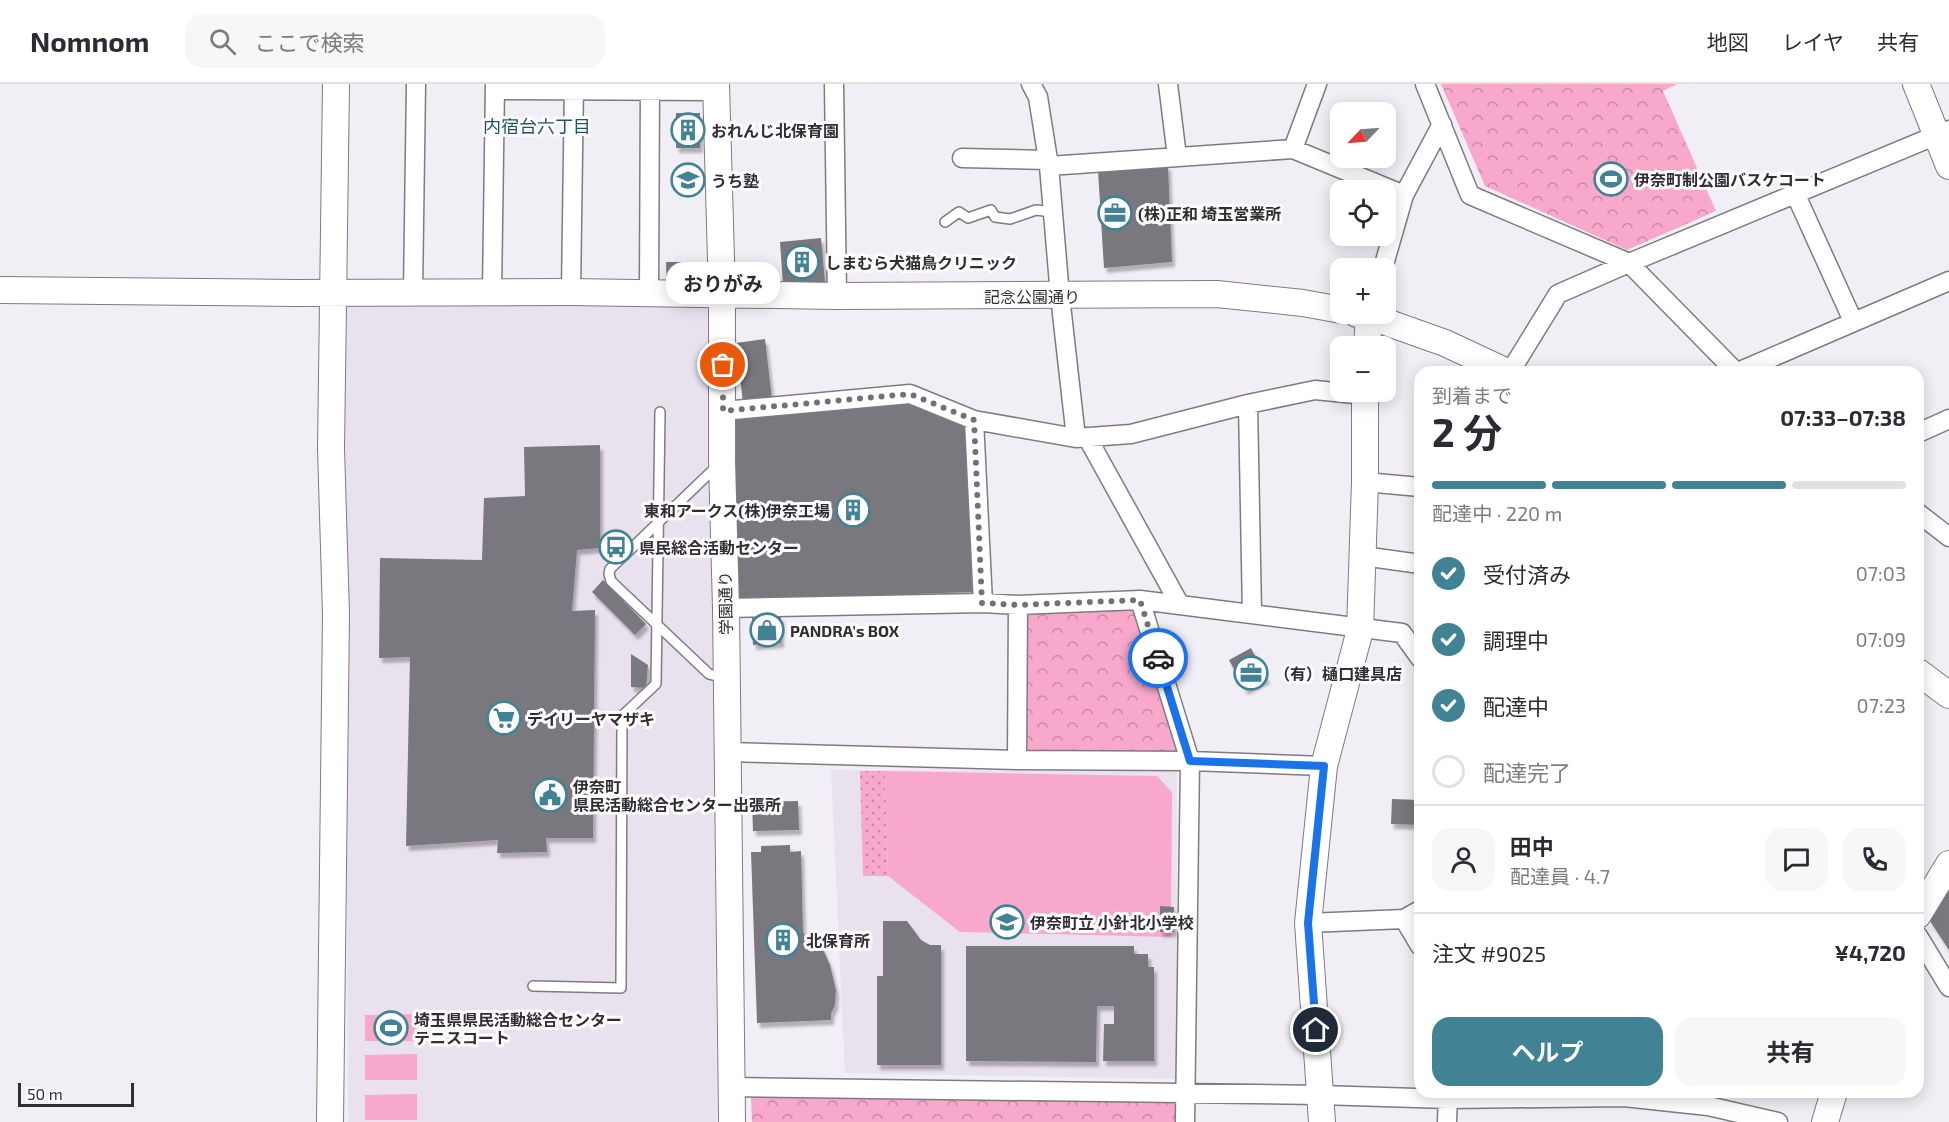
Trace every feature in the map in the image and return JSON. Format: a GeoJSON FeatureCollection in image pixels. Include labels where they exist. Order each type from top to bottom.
{"type":"FeatureCollection","features":[{"type":"Feature","properties":{"kind":"street"},"geometry":{"type":"LineString","coordinates":[[330,1122],[336,614],[331,449],[336,84]]}},
{"type":"Feature","properties":{"kind":"street"},"geometry":{"type":"LineString","coordinates":[[413,292],[416,84]]}},
{"type":"Feature","properties":{"kind":"street"},"geometry":{"type":"LineString","coordinates":[[834,84],[837,296]]}},
{"type":"Feature","properties":{"kind":"street"},"geometry":{"type":"LineString","coordinates":[[1030,84],[1038,97],[1048,163],[1060,296],[1081,438],[1180,605]]}},
{"type":"Feature","properties":{"kind":"street"},"geometry":{"type":"LineString","coordinates":[[1168,84],[1177,157]]}},
{"type":"Feature","properties":{"kind":"street"},"geometry":{"type":"LineString","coordinates":[[1293,149],[1317,84]]}},
{"type":"Feature","properties":{"kind":"street"},"geometry":{"type":"LineString","coordinates":[[1425,84],[1470,195],[1629,263],[1731,366]]}},
{"type":"Feature","properties":{"kind":"street"},"geometry":{"type":"LineString","coordinates":[[1916,84],[1942,132],[1949,166]]}},
{"type":"Feature","properties":{"kind":"street"},"geometry":{"type":"LineString","coordinates":[[492,292],[495,87],[716,87]]}},
{"type":"Feature","properties":{"kind":"street","name":"学園通り"},"geometry":{"type":"LineString","coordinates":[[716,87],[722,294],[722,461],[732,1122]]}},
{"type":"Feature","properties":{"kind":"street"},"geometry":{"type":"LineString","coordinates":[[571,292],[574,88]]}},
{"type":"Feature","properties":{"kind":"street"},"geometry":{"type":"LineString","coordinates":[[649,293],[650,88]]}},
{"type":"Feature","properties":{"kind":"street"},"geometry":{"type":"LineString","coordinates":[[1386,258],[1404,195],[1442,124]]}},
{"type":"Feature","properties":{"kind":"street"},"geometry":{"type":"LineString","coordinates":[[1512,366],[1558,294],[1942,132]]}},
{"type":"Feature","properties":{"kind":"street"},"geometry":{"type":"LineString","coordinates":[[962,158],[1048,163],[1293,149],[1404,195]]}},
{"type":"Feature","properties":{"kind":"street"},"geometry":{"type":"LineString","coordinates":[[1795,193],[1853,321]]}},
{"type":"Feature","properties":{"kind":"street"},"geometry":{"type":"LineString","coordinates":[[1751,366],[1949,281]]}},
{"type":"Feature","properties":{"kind":"street","name":"記念公園通り"},"geometry":{"type":"LineString","coordinates":[[0,290],[284,293],[333,291],[571,292],[837,296],[1217,294],[1330,308]]}},
{"type":"Feature","properties":{"kind":"street"},"geometry":{"type":"LineString","coordinates":[[1392,324],[1446,344],[1495,366]]}},
{"type":"Feature","properties":{"kind":"street"},"geometry":{"type":"LineString","coordinates":[[723,411],[910,394],[974,420],[1081,438],[1131,434],[1248,404],[1315,390],[1330,391]]}},
{"type":"Feature","properties":{"kind":"street"},"geometry":{"type":"LineString","coordinates":[[1322,1122],[1308,923],[1324,766],[1360,630],[1365,402]]}},
{"type":"Feature","properties":{"kind":"street"},"geometry":{"type":"LineString","coordinates":[[1248,404],[1252,614]]}},
{"type":"Feature","properties":{"kind":"street"},"geometry":{"type":"LineString","coordinates":[[974,420],[982,603]]}},
{"type":"Feature","properties":{"kind":"street"},"geometry":{"type":"LineString","coordinates":[[1924,431],[1947,422]]}},
{"type":"Feature","properties":{"kind":"street"},"geometry":{"type":"LineString","coordinates":[[1365,482],[1414,486]]}},
{"type":"Feature","properties":{"kind":"street"},"geometry":{"type":"LineString","coordinates":[[1924,518],[1949,537]]}},
{"type":"Feature","properties":{"kind":"street"},"geometry":{"type":"LineString","coordinates":[[1363,556],[1414,563]]}},
{"type":"Feature","properties":{"kind":"street"},"geometry":{"type":"LineString","coordinates":[[726,608],[982,603],[1017,605],[1140,600],[1360,630],[1402,633],[1414,650]]}},
{"type":"Feature","properties":{"kind":"street"},"geometry":{"type":"LineString","coordinates":[[1140,600],[1190,761],[1185,1122]]}},
{"type":"Feature","properties":{"kind":"street"},"geometry":{"type":"LineString","coordinates":[[1017,605],[1017,760]]}},
{"type":"Feature","properties":{"kind":"street"},"geometry":{"type":"LineString","coordinates":[[1924,676],[1949,695]]}},
{"type":"Feature","properties":{"kind":"street"},"geometry":{"type":"LineString","coordinates":[[727,752],[1017,760],[1190,761],[1324,766]]}},
{"type":"Feature","properties":{"kind":"street"},"geometry":{"type":"LineString","coordinates":[[1924,905],[1949,864]]}},
{"type":"Feature","properties":{"kind":"street"},"geometry":{"type":"LineString","coordinates":[[1308,923],[1404,919],[1414,913]]}},
{"type":"Feature","properties":{"kind":"street"},"geometry":{"type":"LineString","coordinates":[[1404,919],[1414,936]]}},
{"type":"Feature","properties":{"kind":"street"},"geometry":{"type":"LineString","coordinates":[[1924,946],[1949,987]]}},
{"type":"Feature","properties":{"kind":"street"},"geometry":{"type":"LineString","coordinates":[[732,1087],[1414,1096]]}},
{"type":"Feature","properties":{"kind":"street"},"geometry":{"type":"LineString","coordinates":[[1447,1122],[1448,1098]]}},
{"type":"Feature","properties":{"kind":"street"},"geometry":{"type":"LineString","coordinates":[[1666,1098],[1708,1099],[1729,1116],[1778,1122]]}},
{"type":"Feature","properties":{"kind":"street"},"geometry":{"type":"LineString","coordinates":[[1825,1122],[1832,1098]]}},
{"type":"Feature","properties":{"kind":"lane"},"geometry":{"type":"LineString","coordinates":[[945,222],[959,212],[968,218],[991,210],[995,217],[1010,219],[1036,210],[1052,212]]}},
{"type":"Feature","properties":{"kind":"lane"},"geometry":{"type":"LineString","coordinates":[[532,986],[621,988],[622,716],[656,684],[660,412]]}},
{"type":"Feature","properties":{"kind":"lane"},"geometry":{"type":"LineString","coordinates":[[722,461],[610,569],[609,574],[611,581],[709,674],[726,678]]}},
{"type":"Feature","properties":{"kind":"shaded area","name":"うち塾"},"geometry":{"type":"Polygon","coordinates":[[[678,170],[697,170],[697,189],[679,190],[678,170]]]}},
{"type":"Feature","properties":{"kind":"shaded area"},"geometry":{"type":"Polygon","coordinates":[[[344,304],[714,304],[713,698],[717,1122],[348,1122],[344,304]]]}},
{"type":"Feature","properties":{"kind":"shaded area","name":"伊奈町立 小針北小学校"},"geometry":{"type":"Polygon","coordinates":[[[831,770],[1177,771],[1176,1079],[845,1073],[831,770]]]}},
{"type":"Feature","properties":{"kind":"green space"},"geometry":{"type":"Polygon","coordinates":[[[1441,84],[1677,84],[1663,91],[1716,211],[1627,250],[1485,186],[1441,84]]]}},
{"type":"Feature","properties":{"kind":"green space"},"geometry":{"type":"Polygon","coordinates":[[[1140,600],[1190,761],[1017,760],[1018,605],[1140,600]]]}},
{"type":"Feature","properties":{"kind":"green space"},"geometry":{"type":"Polygon","coordinates":[[[860,771],[885,771],[888,876],[863,876],[860,771]]]}},
{"type":"Feature","properties":{"kind":"green space"},"geometry":{"type":"Polygon","coordinates":[[[885,771],[1157,776],[1172,792],[1171,937],[960,932],[888,876],[885,771]]]}},
{"type":"Feature","properties":{"kind":"green space","name":"埼玉県県民活動総合センター テニスコート"},"geometry":{"type":"Polygon","coordinates":[[[417,1014],[417,1041],[365,1041],[365,1015],[417,1014]]]}},
{"type":"Feature","properties":{"kind":"green space","name":"埼玉県県民活動総合センター テニスコート"},"geometry":{"type":"Polygon","coordinates":[[[417,1054],[417,1080],[365,1080],[365,1055],[417,1054]]]}},
{"type":"Feature","properties":{"kind":"green space","name":"埼玉県県民活動総合センター テニスコート"},"geometry":{"type":"Polygon","coordinates":[[[417,1094],[417,1120],[365,1120],[365,1095],[417,1094]]]}},
{"type":"Feature","properties":{"kind":"green space"},"geometry":{"type":"Polygon","coordinates":[[[751,1097],[1177,1100],[1176,1122],[752,1122],[751,1097]]]}},
{"type":"Feature","properties":{"kind":"building","name":"おれんじ北保育園"},"geometry":{"type":"Polygon","coordinates":[[[676,113],[700,113],[700,148],[676,148],[676,113]]]}},
{"type":"Feature","properties":{"kind":"building"},"geometry":{"type":"Polygon","coordinates":[[[1168,165],[1172,262],[1104,268],[1098,171],[1168,165]]]}},
{"type":"Feature","properties":{"kind":"building","name":"しまむら犬猫鳥クリニック"},"geometry":{"type":"Polygon","coordinates":[[[821,238],[825,282],[783,285],[780,242],[821,238]]]}},
{"type":"Feature","properties":{"kind":"building"},"geometry":{"type":"Polygon","coordinates":[[[666,262],[695,262],[695,287],[667,287],[666,262]]]}},
{"type":"Feature","properties":{"kind":"building"},"geometry":{"type":"Polygon","coordinates":[[[765,339],[772,400],[743,403],[736,343],[765,339]]]}},
{"type":"Feature","properties":{"kind":"building","name":"東和アークス(株)伊奈工場"},"geometry":{"type":"Polygon","coordinates":[[[909,403],[968,428],[972,592],[736,600],[734,420],[909,403]]]}},
{"type":"Feature","properties":{"kind":"building"},"geometry":{"type":"Polygon","coordinates":[[[600,445],[600,548],[577,550],[572,611],[595,610],[593,838],[546,838],[547,852],[497,853],[498,840],[406,846],[410,657],[379,658],[380,558],[482,560],[484,498],[525,496],[524,447],[600,445]]]}},
{"type":"Feature","properties":{"kind":"building"},"geometry":{"type":"Polygon","coordinates":[[[603,580],[646,624],[635,635],[592,592],[603,580]]]}},
{"type":"Feature","properties":{"kind":"building","name":"PANDRA's BOX"},"geometry":{"type":"Polygon","coordinates":[[[781,616],[781,643],[753,645],[752,618],[781,616]]]}},
{"type":"Feature","properties":{"kind":"building"},"geometry":{"type":"Polygon","coordinates":[[[1251,648],[1267,679],[1245,690],[1229,660],[1251,648]]]}},
{"type":"Feature","properties":{"kind":"building"},"geometry":{"type":"Polygon","coordinates":[[[631,654],[648,665],[646,688],[631,687],[631,654]]]}},
{"type":"Feature","properties":{"kind":"building"},"geometry":{"type":"Polygon","coordinates":[[[1392,799],[1414,800],[1414,825],[1391,824],[1392,799]]]}},
{"type":"Feature","properties":{"kind":"building"},"geometry":{"type":"Polygon","coordinates":[[[798,801],[799,830],[753,831],[752,802],[798,801]]]}},
{"type":"Feature","properties":{"kind":"building","name":"北保育所"},"geometry":{"type":"Polygon","coordinates":[[[790,845],[790,852],[801,851],[803,933],[822,947],[830,965],[836,990],[835,1005],[831,1020],[757,1023],[751,852],[761,852],[761,846],[790,845]]]}},
{"type":"Feature","properties":{"kind":"building"},"geometry":{"type":"Polygon","coordinates":[[[1949,889],[1949,950],[1930,921],[1949,889]]]}},
{"type":"Feature","properties":{"kind":"building"},"geometry":{"type":"Polygon","coordinates":[[[1160,906],[1174,907],[1174,932],[1160,932],[1160,906]]]}},
{"type":"Feature","properties":{"kind":"building"},"geometry":{"type":"Polygon","coordinates":[[[883,921],[907,921],[921,940],[930,945],[941,945],[941,1065],[877,1065],[877,976],[883,976],[883,921]]]}},
{"type":"Feature","properties":{"kind":"building"},"geometry":{"type":"Polygon","coordinates":[[[966,946],[1134,946],[1134,954],[1148,954],[1148,967],[1154,967],[1154,1061],[1103,1061],[1104,1024],[1114,1024],[1114,1006],[1097,1006],[1096,1062],[966,1061],[966,946]]]}},
{"type":"Feature","properties":{"kind":"way so far"},"geometry":{"type":"LineString","coordinates":[[723,365],[723,411],[910,394],[974,420],[982,603],[1017,605],[1140,600],[1158,658]]}},
{"type":"Feature","properties":{"kind":"place","name":"おれんじ北保育園"},"geometry":{"type":"Point","coordinates":[688,130]}},
{"type":"Feature","properties":{"kind":"place","name":"伊奈町制公園バスケコート"},"geometry":{"type":"Point","coordinates":[1611,179]}},
{"type":"Feature","properties":{"kind":"place","name":"うち塾"},"geometry":{"type":"Point","coordinates":[688,180]}},
{"type":"Feature","properties":{"kind":"place","name":"(株)正和 埼玉営業所"},"geometry":{"type":"Point","coordinates":[1115,213]}},
{"type":"Feature","properties":{"kind":"place","name":"しまむら犬猫鳥クリニック"},"geometry":{"type":"Point","coordinates":[802,262]}},
{"type":"Feature","properties":{"kind":"place","name":"おりがみ"},"geometry":{"type":"Point","coordinates":[723,365]}},
{"type":"Feature","properties":{"kind":"place","name":"東和アークス(株)伊奈工場"},"geometry":{"type":"Point","coordinates":[853,510]}},
{"type":"Feature","properties":{"kind":"place","name":"県民総合活動センター"},"geometry":{"type":"Point","coordinates":[616,547]}},
{"type":"Feature","properties":{"kind":"place","name":"PANDRA's BOX"},"geometry":{"type":"Point","coordinates":[767,630]}},
{"type":"Feature","properties":{"kind":"place","name":"（有）樋口建具店"},"geometry":{"type":"Point","coordinates":[1251,673]}},
{"type":"Feature","properties":{"kind":"place","name":"デイリーヤマザキ"},"geometry":{"type":"Point","coordinates":[504,718]}},
{"type":"Feature","properties":{"kind":"place","name":"伊奈町 県民活動総合センター出張所"},"geometry":{"type":"Point","coordinates":[550,795]}},
{"type":"Feature","properties":{"kind":"place","name":"伊奈町立 小針北小学校"},"geometry":{"type":"Point","coordinates":[1007,922]}},
{"type":"Feature","properties":{"kind":"place","name":"北保育所"},"geometry":{"type":"Point","coordinates":[783,940]}},
{"type":"Feature","properties":{"kind":"place","name":"埼玉県県民活動総合センター テニスコート"},"geometry":{"type":"Point","coordinates":[391,1028]}},
{"type":"Feature","properties":{"kind":"district","name":"内宿台六丁目"},"geometry":{"type":"Point","coordinates":[537,126]}},
{"type":"Feature","properties":{"kind":"route"},"geometry":{"type":"LineString","coordinates":[[1158,658],[1190,761],[1324,766],[1308,923],[1316,1030]]}}]}
